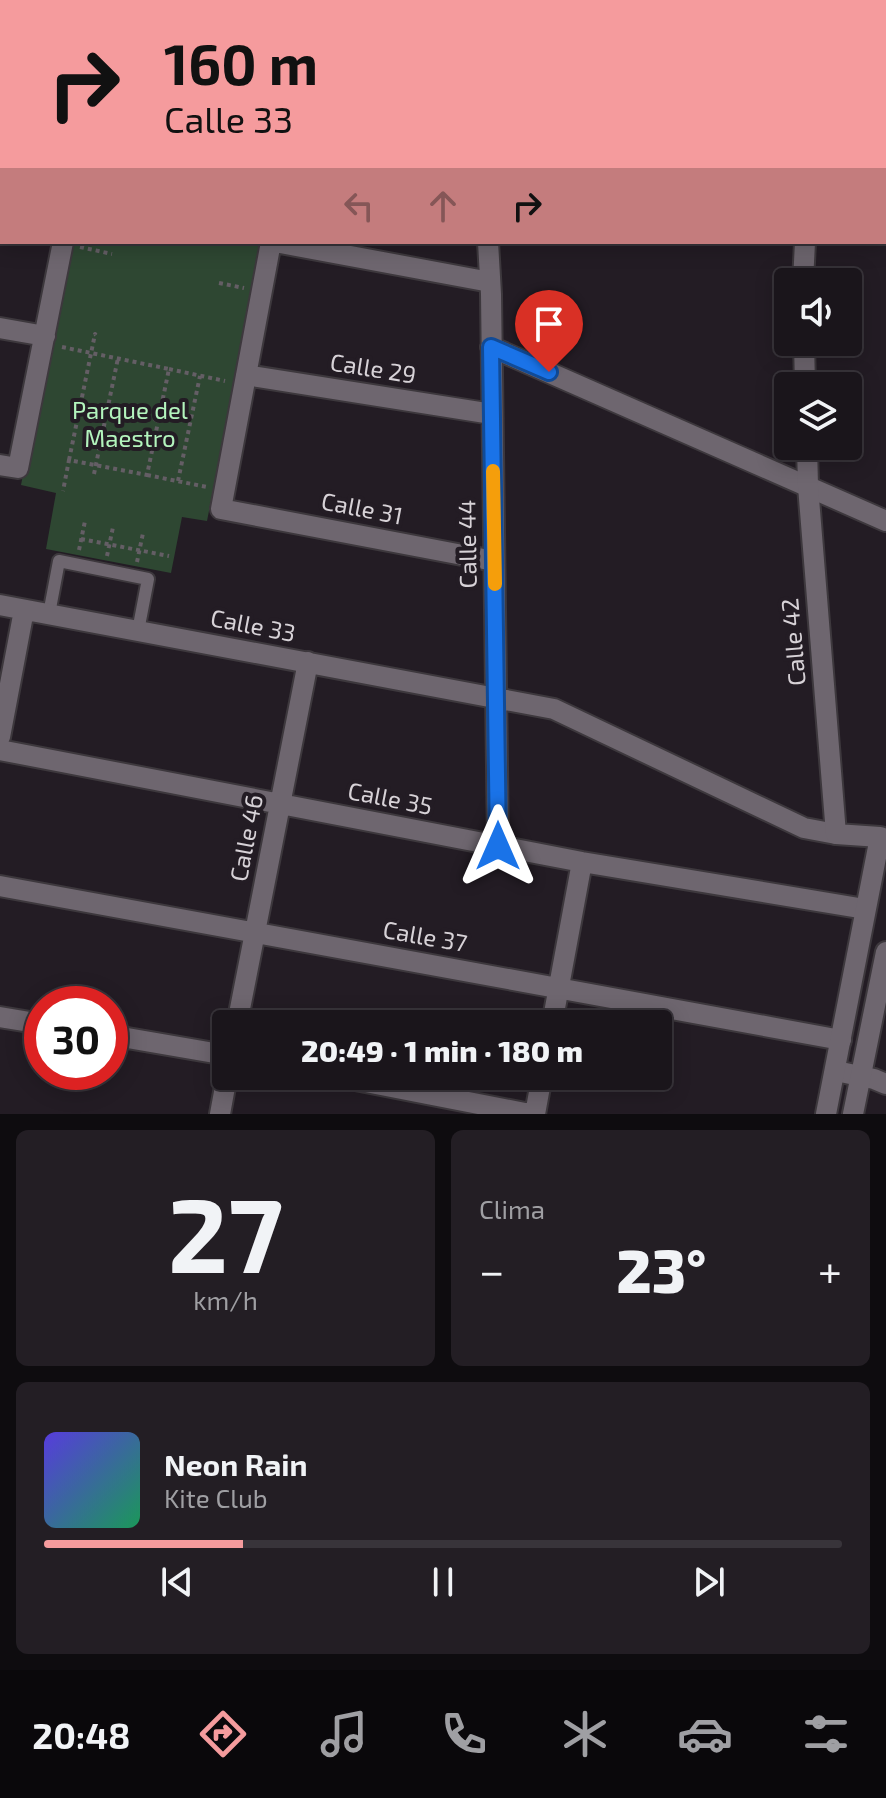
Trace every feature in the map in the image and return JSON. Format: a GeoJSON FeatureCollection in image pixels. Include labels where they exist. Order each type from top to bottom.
{"type":"FeatureCollection","features":[{"type":"Feature","properties":{"kind":"street"},"geometry":{"type":"LineString","coordinates":[[9,466],[50,341],[69,244]]}},
{"type":"Feature","properties":{"kind":"street"},"geometry":{"type":"LineString","coordinates":[[238,378],[272,244]]}},
{"type":"Feature","properties":{"kind":"street"},"geometry":{"type":"LineString","coordinates":[[284,244],[490,282]]}},
{"type":"Feature","properties":{"kind":"street","name":"Calle 44"},"geometry":{"type":"LineString","coordinates":[[488,244],[498,846]]}},
{"type":"Feature","properties":{"kind":"street"},"geometry":{"type":"LineString","coordinates":[[804,268],[805,244]]}},
{"type":"Feature","properties":{"kind":"street"},"geometry":{"type":"LineString","coordinates":[[0,328],[50,341]]}},
{"type":"Feature","properties":{"kind":"street"},"geometry":{"type":"LineString","coordinates":[[491,347],[886,521]]}},
{"type":"Feature","properties":{"kind":"street","name":"Calle 29"},"geometry":{"type":"LineString","coordinates":[[238,378],[492,414]]}},
{"type":"Feature","properties":{"kind":"street","name":"Calle 31"},"geometry":{"type":"LineString","coordinates":[[238,378],[221,509],[494,561]]}},
{"type":"Feature","properties":{"kind":"street","name":"Calle 42"},"geometry":{"type":"LineString","coordinates":[[807,460],[836,834]]}},
{"type":"Feature","properties":{"kind":"street","name":"Calle 33"},"geometry":{"type":"LineString","coordinates":[[0,605],[497,697]]}},
{"type":"Feature","properties":{"kind":"street"},"geometry":{"type":"LineString","coordinates":[[0,737],[24,610]]}},
{"type":"Feature","properties":{"kind":"street","name":"Calle 46"},"geometry":{"type":"LineString","coordinates":[[240,1010],[308,662]]}},
{"type":"Feature","properties":{"kind":"street"},"geometry":{"type":"LineString","coordinates":[[497,697],[554,709],[804,828],[883,838],[865,909],[826,1114]]}},
{"type":"Feature","properties":{"kind":"street","name":"Calle 35"},"geometry":{"type":"LineString","coordinates":[[0,750],[582,862],[865,909]]}},
{"type":"Feature","properties":{"kind":"street"},"geometry":{"type":"LineString","coordinates":[[554,1010],[582,862]]}},
{"type":"Feature","properties":{"kind":"street","name":"Calle 37"},"geometry":{"type":"LineString","coordinates":[[0,886],[841,1040]]}},
{"type":"Feature","properties":{"kind":"street"},"geometry":{"type":"LineString","coordinates":[[853,1114],[886,952]]}},
{"type":"Feature","properties":{"kind":"street"},"geometry":{"type":"LineString","coordinates":[[0,1017],[24,1021]]}},
{"type":"Feature","properties":{"kind":"street"},"geometry":{"type":"LineString","coordinates":[[128,1038],[212,1053]]}},
{"type":"Feature","properties":{"kind":"street"},"geometry":{"type":"LineString","coordinates":[[836,1071],[886,1084]]}},
{"type":"Feature","properties":{"kind":"street"},"geometry":{"type":"LineString","coordinates":[[220,1114],[224,1090]]}},
{"type":"Feature","properties":{"kind":"street"},"geometry":{"type":"LineString","coordinates":[[408,1090],[532,1114],[538,1090]]}},
{"type":"Feature","properties":{"kind":"lane"},"geometry":{"type":"LineString","coordinates":[[49,614],[59,561],[148,579],[138,631]]}},
{"type":"Feature","properties":{"kind":"path"},"geometry":{"type":"LineString","coordinates":[[69,244],[112,254]]}},
{"type":"Feature","properties":{"kind":"path"},"geometry":{"type":"LineString","coordinates":[[219,283],[247,288]]}},
{"type":"Feature","properties":{"kind":"path"},"geometry":{"type":"LineString","coordinates":[[63,491],[96,335]]}},
{"type":"Feature","properties":{"kind":"path"},"geometry":{"type":"LineString","coordinates":[[50,341],[200,376],[238,378]]}},
{"type":"Feature","properties":{"kind":"path"},"geometry":{"type":"LineString","coordinates":[[94,474],[118,358]]}},
{"type":"Feature","properties":{"kind":"path"},"geometry":{"type":"LineString","coordinates":[[147,475],[169,369]]}},
{"type":"Feature","properties":{"kind":"path"},"geometry":{"type":"LineString","coordinates":[[178,481],[200,376]]}},
{"type":"Feature","properties":{"kind":"path"},"geometry":{"type":"LineString","coordinates":[[107,409],[158,420]]}},
{"type":"Feature","properties":{"kind":"path"},"geometry":{"type":"LineString","coordinates":[[161,409],[192,416]]}},
{"type":"Feature","properties":{"kind":"path"},"geometry":{"type":"LineString","coordinates":[[69,460],[210,488]]}},
{"type":"Feature","properties":{"kind":"path"},"geometry":{"type":"LineString","coordinates":[[78,557],[85,521]]}},
{"type":"Feature","properties":{"kind":"path"},"geometry":{"type":"LineString","coordinates":[[105,562],[113,527]]}},
{"type":"Feature","properties":{"kind":"path"},"geometry":{"type":"LineString","coordinates":[[136,568],[143,533]]}},
{"type":"Feature","properties":{"kind":"path"},"geometry":{"type":"LineString","coordinates":[[81,539],[169,556]]}},
{"type":"Feature","properties":{"kind":"green space","name":"Parque del Maestro"},"geometry":{"type":"Polygon","coordinates":[[[69,244],[262,244],[207,521],[182,517],[171,573],[46,549],[56,493],[21,485],[69,244]]]}},
{"type":"Feature","properties":{"kind":"slow traffic"},"geometry":{"type":"LineString","coordinates":[[493,471],[495,584]]}},
{"type":"Feature","properties":{"kind":"route"},"geometry":{"type":"LineString","coordinates":[[498,846],[491,347],[549,372]]}}]}
